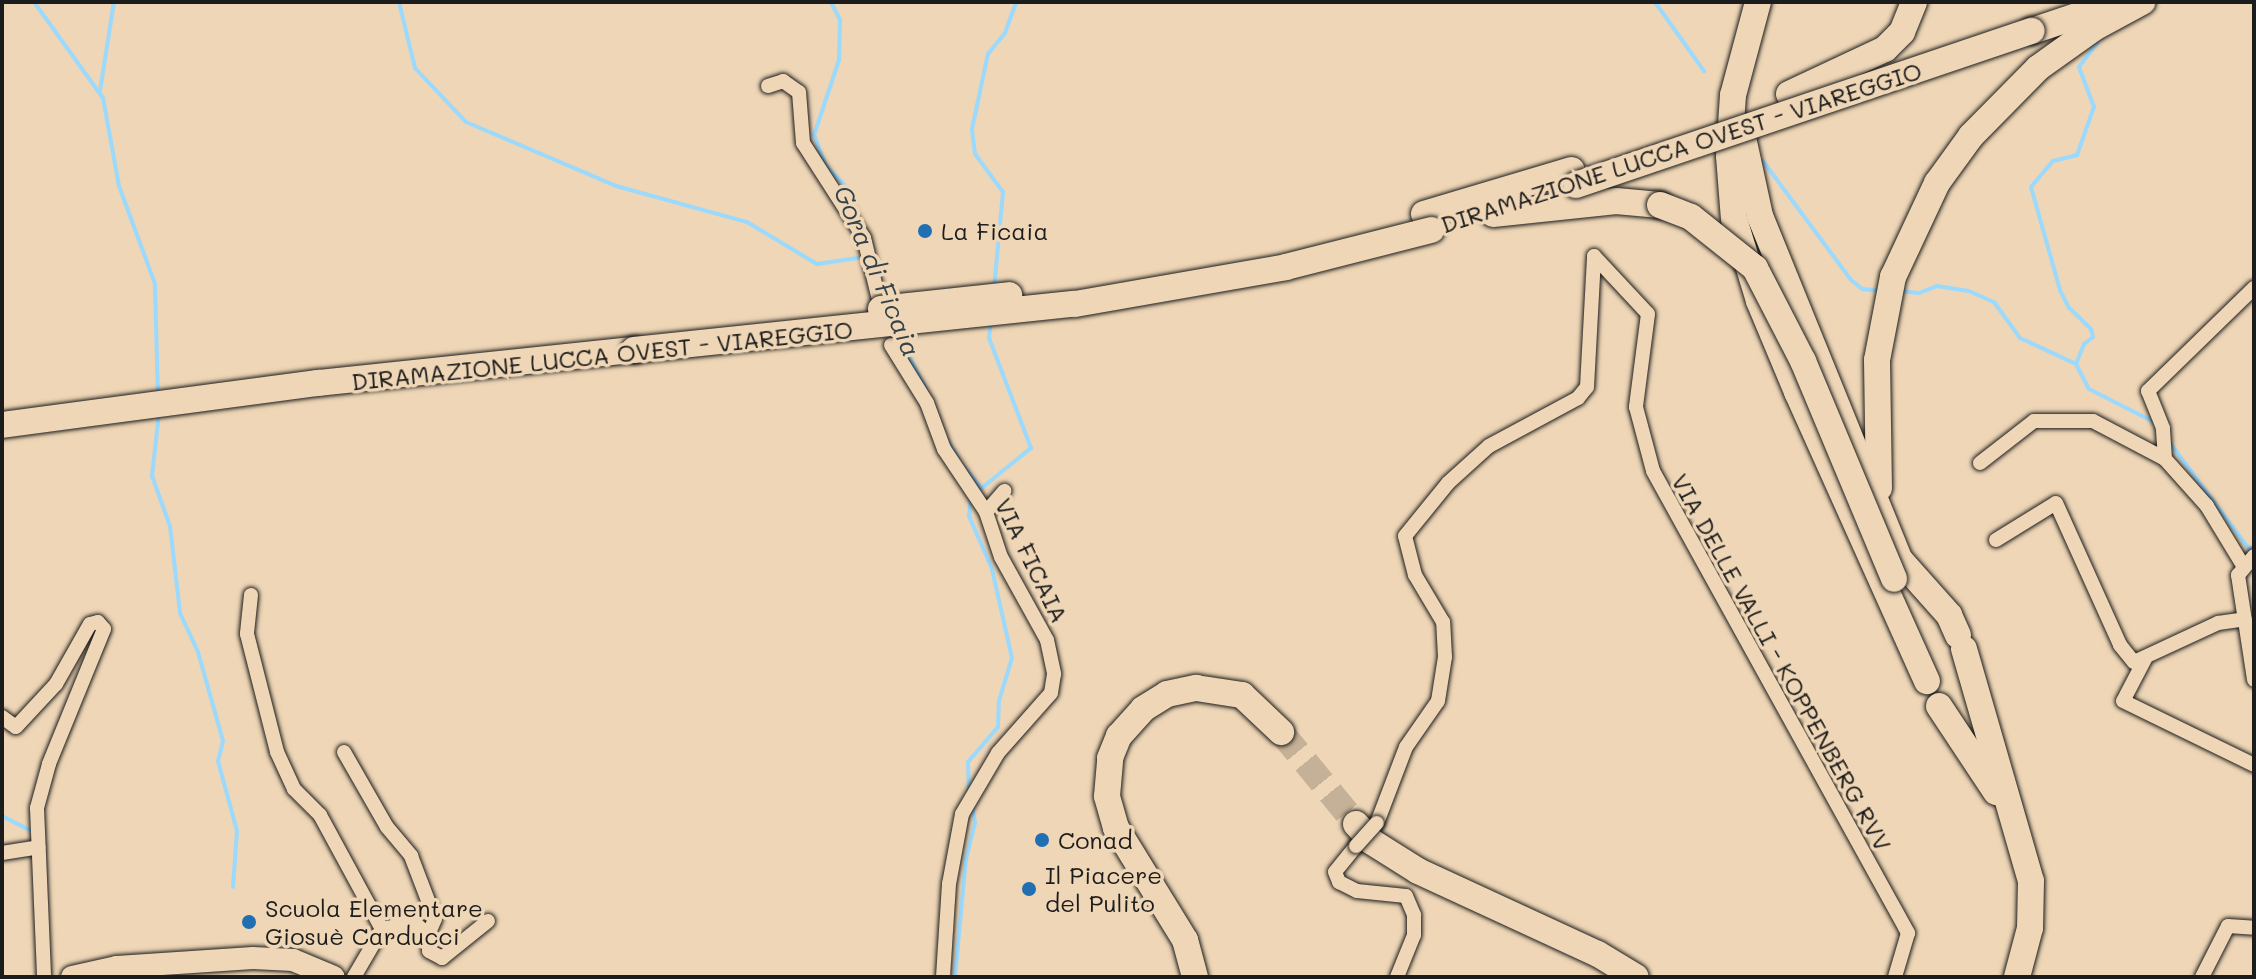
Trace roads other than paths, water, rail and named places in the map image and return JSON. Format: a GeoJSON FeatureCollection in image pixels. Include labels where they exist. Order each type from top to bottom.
{"type":"FeatureCollection","features":[{"type":"Feature","properties":{"kind":"highway"},"geometry":{"type":"LineString","coordinates":[[1758,2],[1733,95],[1730,172],[1734,219],[1759,301],[1797,392],[1927,681]]}},
{"type":"Feature","properties":{"kind":"highway"},"geometry":{"type":"LineString","coordinates":[[1789,94],[1885,49],[1902,32],[1914,2]]}},
{"type":"Feature","properties":{"kind":"highway","name":"DIRAMAZIONE LUCCA OVEST - VIAREGGIO"},"geometry":{"type":"LineString","coordinates":[[2,408],[633,341],[1075,304],[1286,267],[1574,177],[2029,23],[2066,2]]}},
{"type":"Feature","properties":{"kind":"highway","name":"DIRAMAZIONE LUCCA OVEST - VIAREGGIO"},"geometry":{"type":"LineString","coordinates":[[1427,222],[1493,214],[1574,177],[1789,94],[2029,23],[2118,2]]}},
{"type":"Feature","properties":{"kind":"highway"},"geometry":{"type":"LineString","coordinates":[[1870,473],[1877,360],[1893,277],[1910,234],[1937,183],[1971,136],[2003,100],[2070,44],[2142,2]]}},
{"type":"Feature","properties":{"kind":"highway"},"geometry":{"type":"LineString","coordinates":[[1741,67],[1745,161],[1760,216],[1870,473],[1880,511],[1900,560],[1949,615],[1961,642],[2031,881],[2030,928],[2017,977]]}},
{"type":"Feature","properties":{"kind":"highway"},"geometry":{"type":"LineString","coordinates":[[1493,214],[1616,201],[1660,205],[1691,217],[1755,268],[1803,361],[1894,579],[1897,609]]}},
{"type":"Feature","properties":{"kind":"highway","name":"DIRAMAZIONE LUCCA OVEST - VIAREGGIO"},"geometry":{"type":"LineString","coordinates":[[2,425],[318,374]]}},
{"type":"Feature","properties":{"kind":"highway"},"geometry":{"type":"LineString","coordinates":[[1195,977],[1175,925],[1114,822],[1106,778],[1119,736],[1155,701],[1196,688],[1242,695],[1281,732]]}},
{"type":"Feature","properties":{"kind":"highway"},"geometry":{"type":"LineString","coordinates":[[1939,706],[2012,815]]}},
{"type":"Feature","properties":{"kind":"highway"},"geometry":{"type":"LineString","coordinates":[[1363,831],[1372,842],[1418,871],[1598,954],[1636,977]]}},
{"type":"Feature","properties":{"kind":"highway"},"geometry":{"type":"LineString","coordinates":[[1175,925],[1182,977]]}},
{"type":"Feature","properties":{"kind":"main road"},"geometry":{"type":"LineString","coordinates":[[72,977],[117,967],[253,958],[293,960],[334,977]]}},
{"type":"Feature","properties":{"kind":"street"},"geometry":{"type":"LineString","coordinates":[[768,86],[783,81],[799,92],[803,143],[864,238],[878,296]]}},
{"type":"Feature","properties":{"kind":"street","name":"VIA DELLE VALLI - KOPPENBERG RVV"},"geometry":{"type":"LineString","coordinates":[[1363,831],[1406,747],[1438,701],[1445,657],[1443,622],[1415,575],[1405,536],[1448,483],[1489,446],[1578,398],[1587,387],[1594,256],[1648,314],[1636,407],[1653,471],[1872,874],[1908,933],[1895,977]]}},
{"type":"Feature","properties":{"kind":"street"},"geometry":{"type":"LineString","coordinates":[[2165,459],[2164,432],[2148,391],[2254,288]]}},
{"type":"Feature","properties":{"kind":"street","name":"VIA FICAIA"},"geometry":{"type":"LineString","coordinates":[[891,345],[927,403],[944,449],[978,500],[1001,557],[1047,640],[1054,674],[1051,693],[998,753],[970,799],[949,884],[943,977]]}},
{"type":"Feature","properties":{"kind":"street"},"geometry":{"type":"LineString","coordinates":[[1980,463],[2020,428],[2060,418],[2093,421],[2165,459],[2207,506],[2249,562],[2238,575],[2254,680]]}},
{"type":"Feature","properties":{"kind":"street"},"geometry":{"type":"LineString","coordinates":[[978,500],[1004,491]]}},
{"type":"Feature","properties":{"kind":"street"},"geometry":{"type":"LineString","coordinates":[[1996,540],[2056,503],[2120,645],[2134,662],[2218,623],[2245,619]]}},
{"type":"Feature","properties":{"kind":"street"},"geometry":{"type":"LineString","coordinates":[[251,595],[247,634],[277,752],[294,789],[320,815],[382,929]]}},
{"type":"Feature","properties":{"kind":"street"},"geometry":{"type":"LineString","coordinates":[[2,717],[16,727],[56,684],[90,624],[98,622],[104,629],[43,781],[37,808],[44,977]]}},
{"type":"Feature","properties":{"kind":"street"},"geometry":{"type":"LineString","coordinates":[[2145,659],[2123,701],[2254,765]]}},
{"type":"Feature","properties":{"kind":"street"},"geometry":{"type":"LineString","coordinates":[[344,752],[387,827],[411,856],[435,919],[428,935],[429,951],[442,958],[488,921]]}},
{"type":"Feature","properties":{"kind":"street"},"geometry":{"type":"LineString","coordinates":[[1363,831],[1335,872],[1339,882],[1357,891],[1406,896],[1414,915],[1414,935],[1397,977]]}},
{"type":"Feature","properties":{"kind":"street"},"geometry":{"type":"LineString","coordinates":[[2,853],[39,847]]}},
{"type":"Feature","properties":{"kind":"street"},"geometry":{"type":"LineString","coordinates":[[354,977],[382,929],[414,922],[428,935]]}},
{"type":"Feature","properties":{"kind":"street"},"geometry":{"type":"LineString","coordinates":[[2202,977],[2228,926],[2254,928]]}},
{"type":"Feature","properties":{"kind":"waterway"},"geometry":{"type":"LineString","coordinates":[[34,2],[103,98],[119,186],[155,284],[158,396]]}},
{"type":"Feature","properties":{"kind":"waterway"},"geometry":{"type":"LineString","coordinates":[[100,91],[114,2]]}},
{"type":"Feature","properties":{"kind":"waterway"},"geometry":{"type":"LineString","coordinates":[[399,2],[415,68],[466,122],[616,186],[747,222],[817,264],[858,258]]}},
{"type":"Feature","properties":{"kind":"waterway","name":"Gora di Ficaia"},"geometry":{"type":"LineString","coordinates":[[831,2],[840,20],[839,60],[814,135],[826,166],[846,187],[857,215]]}},
{"type":"Feature","properties":{"kind":"waterway"},"geometry":{"type":"LineString","coordinates":[[994,288],[1003,192],[975,154],[972,129],[988,54],[1005,33],[1016,2]]}},
{"type":"Feature","properties":{"kind":"waterway"},"geometry":{"type":"LineString","coordinates":[[1655,2],[1704,71]]}},
{"type":"Feature","properties":{"kind":"waterway"},"geometry":{"type":"LineString","coordinates":[[2076,364],[2084,344],[2093,337],[2091,329],[2069,308],[2060,290],[2031,187],[2053,161],[2077,155],[2094,107],[2079,67],[2097,43]]}},
{"type":"Feature","properties":{"kind":"waterway"},"geometry":{"type":"LineString","coordinates":[[1763,161],[1851,280],[1862,289],[1882,291]]}},
{"type":"Feature","properties":{"kind":"waterway"},"geometry":{"type":"LineString","coordinates":[[1899,291],[1919,293],[1937,286],[1969,291],[1994,302],[2020,338],[2076,364]]}},
{"type":"Feature","properties":{"kind":"waterway"},"geometry":{"type":"LineString","coordinates":[[978,491],[1031,448],[989,338],[991,321]]}},
{"type":"Feature","properties":{"kind":"waterway","name":"Gora di Ficaia"},"geometry":{"type":"LineString","coordinates":[[897,333],[926,389]]}},
{"type":"Feature","properties":{"kind":"waterway"},"geometry":{"type":"LineString","coordinates":[[2076,364],[2089,389],[2156,423]]}},
{"type":"Feature","properties":{"kind":"waterway"},"geometry":{"type":"LineString","coordinates":[[159,413],[152,476],[170,526],[180,613],[198,652],[223,741],[218,761],[237,831],[233,887]]}},
{"type":"Feature","properties":{"kind":"waterway","name":"Gora di Ficaia"},"geometry":{"type":"LineString","coordinates":[[948,441],[958,458]]}},
{"type":"Feature","properties":{"kind":"waterway"},"geometry":{"type":"LineString","coordinates":[[2170,443],[2249,549],[2254,547]]}},
{"type":"Feature","properties":{"kind":"waterway","name":"Gora di Ficaia"},"geometry":{"type":"LineString","coordinates":[[965,468],[981,488]]}},
{"type":"Feature","properties":{"kind":"waterway"},"geometry":{"type":"LineString","coordinates":[[969,793],[968,762],[998,727],[999,701],[1012,658],[992,569],[969,516],[971,497]]}},
{"type":"Feature","properties":{"kind":"waterway"},"geometry":{"type":"LineString","coordinates":[[955,977],[966,859],[975,822],[972,805]]}},
{"type":"Feature","properties":{"kind":"waterway"},"geometry":{"type":"LineString","coordinates":[[2,816],[29,830]]}},
{"type":"Feature","properties":{"kind":"tunnel"},"geometry":{"type":"LineString","coordinates":[[1281,732],[1356,824]]}},
{"type":"Feature","properties":{"kind":"place","name":"La Ficaia"},"geometry":{"type":"Point","coordinates":[925,231]}},
{"type":"Feature","properties":{"kind":"place","name":"Conad"},"geometry":{"type":"Point","coordinates":[1042,840]}},
{"type":"Feature","properties":{"kind":"place","name":"Il Piacere del Pulito"},"geometry":{"type":"Point","coordinates":[1029,889]}},
{"type":"Feature","properties":{"kind":"place","name":"Scuola Elementare Giosuè Carducci"},"geometry":{"type":"Point","coordinates":[249,922]}}]}
